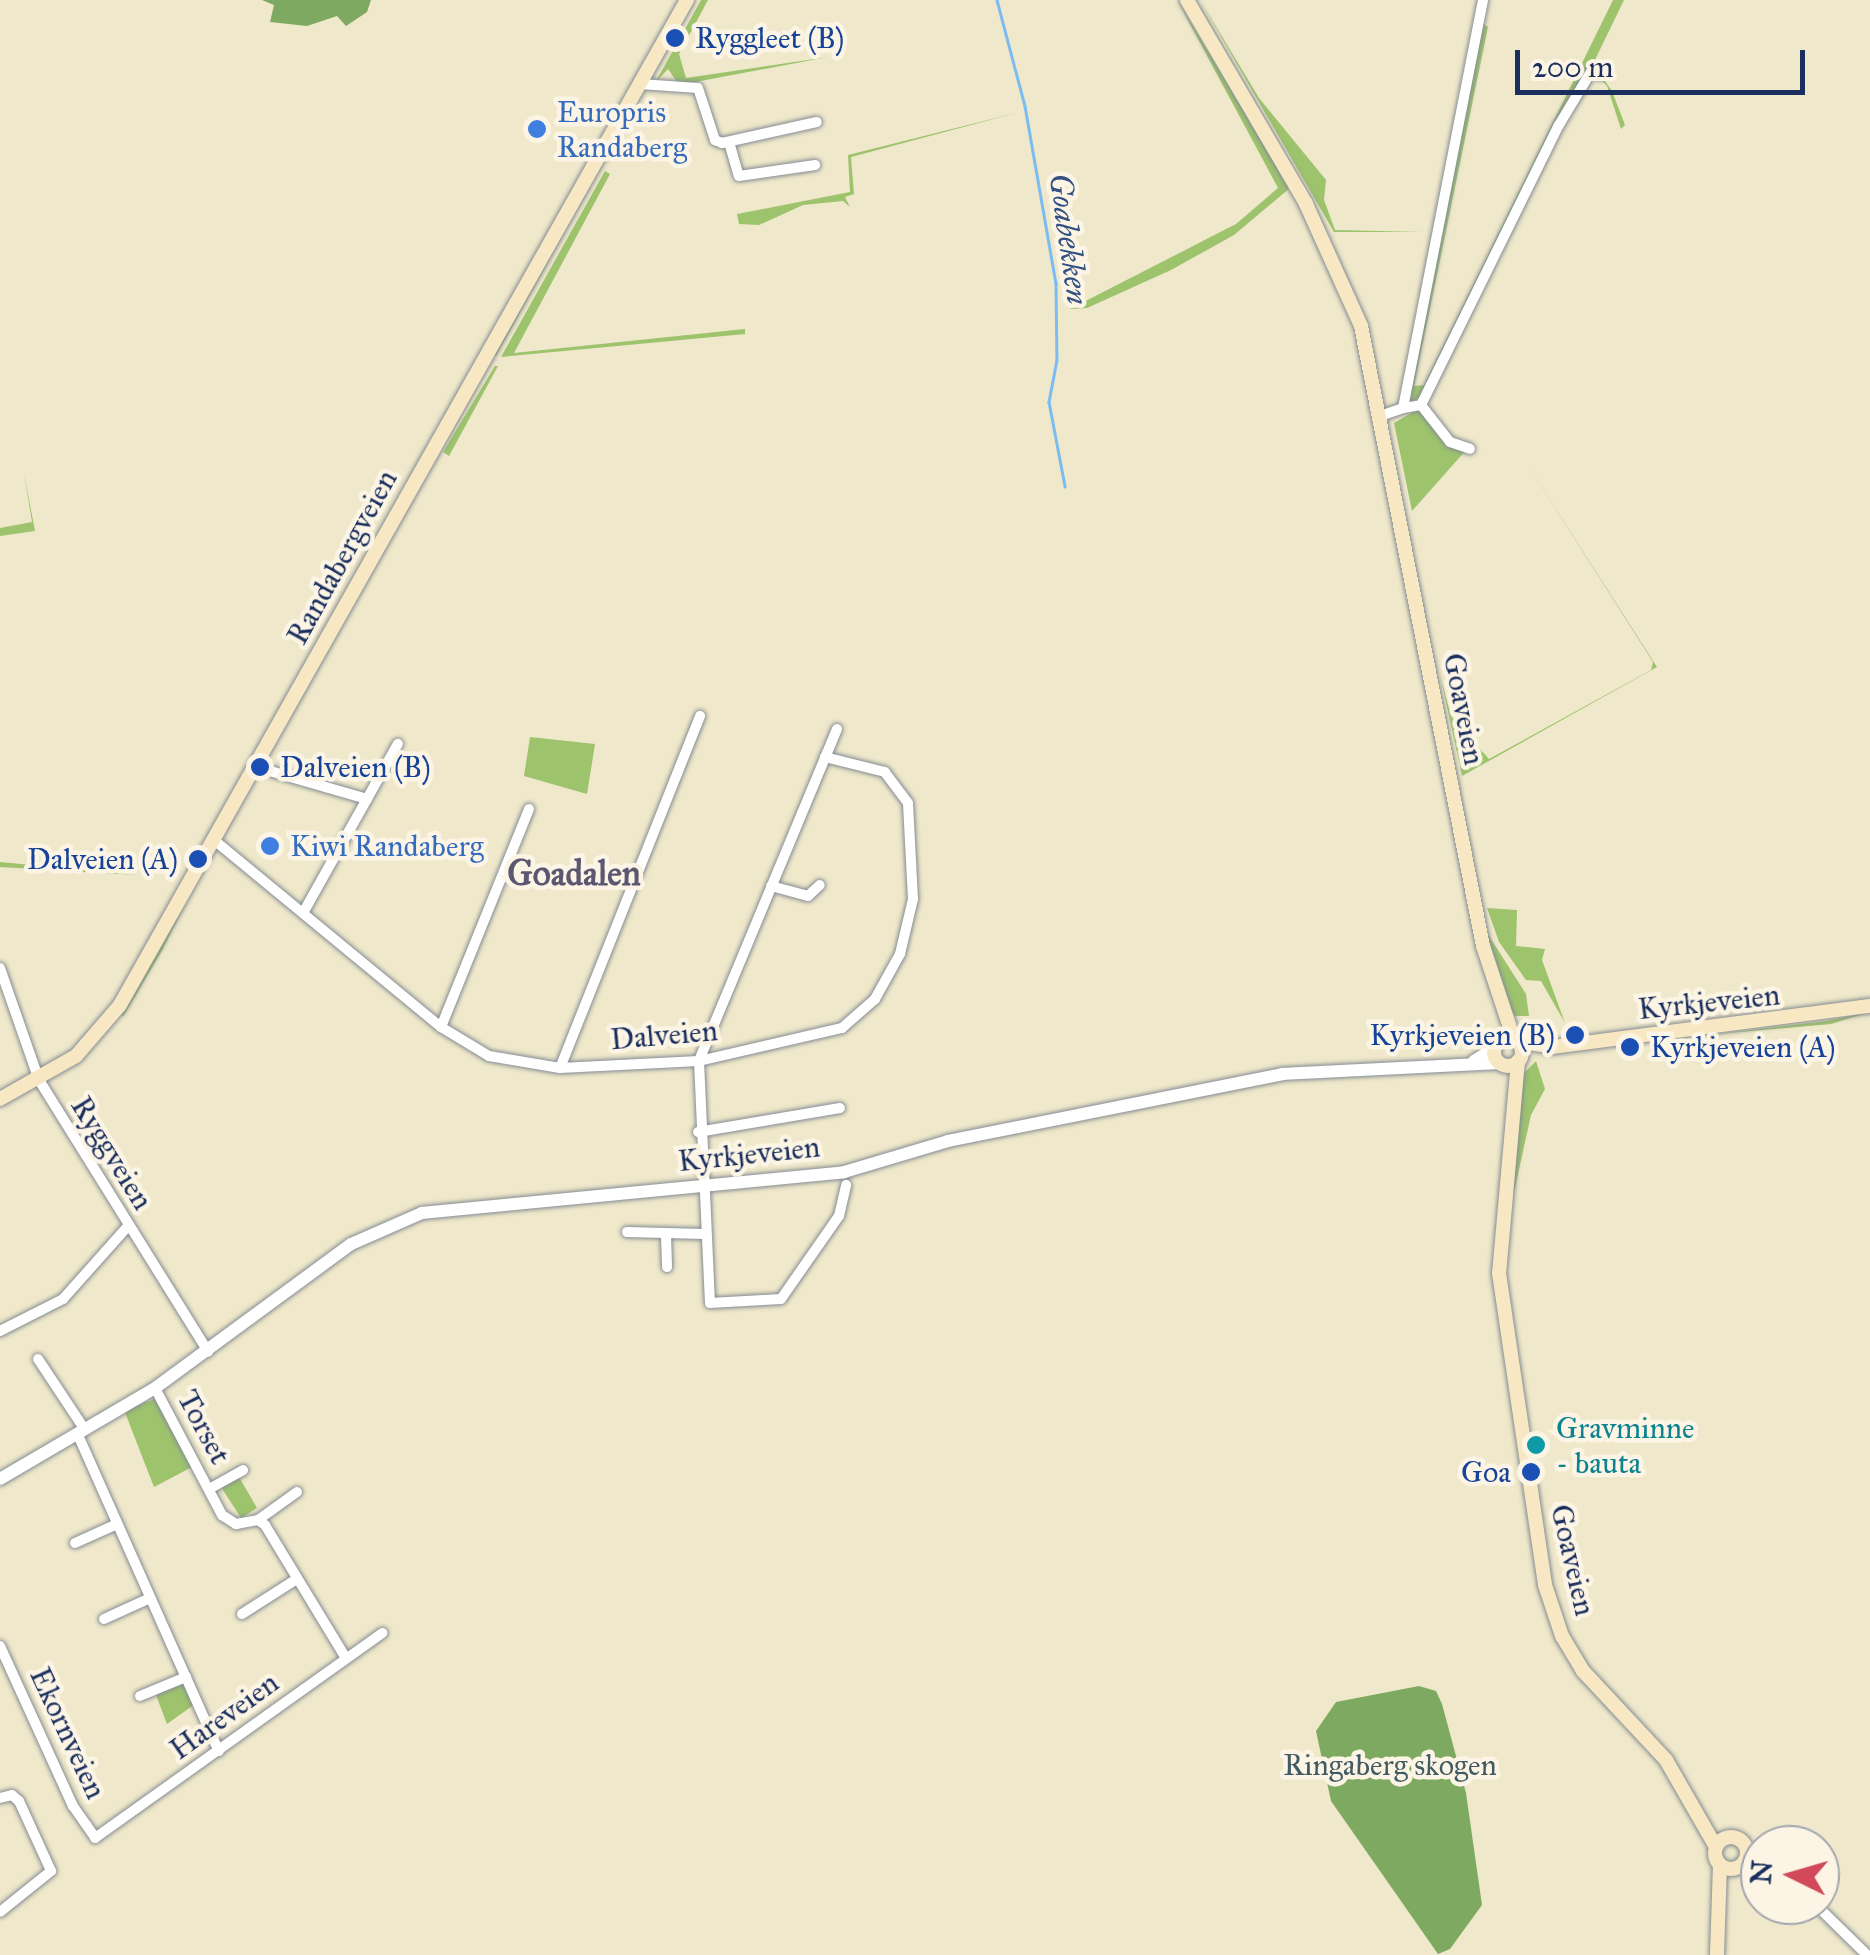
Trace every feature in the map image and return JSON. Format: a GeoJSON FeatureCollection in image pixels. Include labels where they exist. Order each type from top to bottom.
{"type":"FeatureCollection","features":[{"type":"Feature","properties":{"kind":"main road","name":"Randabergveien"},"geometry":{"type":"LineString","coordinates":[[0,1099],[39,1080],[101,1033],[214,840],[687,0]]}},
{"type":"Feature","properties":{"kind":"main road","name":"Goaveien"},"geometry":{"type":"LineString","coordinates":[[1187,0],[1349,291],[1380,416],[1500,1012],[1498,1054],[1512,1099]]}},
{"type":"Feature","properties":{"kind":"main road","name":"Kyrkjeveien"},"geometry":{"type":"LineString","coordinates":[[1519,1061],[1553,1047],[1870,1006]]}},
{"type":"Feature","properties":{"kind":"main road","name":"Goaveien"},"geometry":{"type":"LineString","coordinates":[[1500,1012],[1515,1040],[1519,1061],[1512,1099],[1500,1295],[1552,1612],[1583,1671],[1648,1738],[1698,1808],[1720,1865]]}},
{"type":"Feature","properties":{"kind":"main road","name":"Kyrkjeveien"},"geometry":{"type":"LineString","coordinates":[[1515,1040],[1553,1047]]}},
{"type":"Feature","properties":{"kind":"main road"},"geometry":{"type":"LineString","coordinates":[[1498,1054],[1515,1040]]}},
{"type":"Feature","properties":{"kind":"main road"},"geometry":{"type":"LineString","coordinates":[[1498,1054],[1519,1061]]}},
{"type":"Feature","properties":{"kind":"main road","name":"Goaveien"},"geometry":{"type":"LineString","coordinates":[[1698,1808],[1740,1843]]}},
{"type":"Feature","properties":{"kind":"main road"},"geometry":{"type":"LineString","coordinates":[[1716,1847],[1740,1843],[1739,1867],[1723,1898]]}},
{"type":"Feature","properties":{"kind":"main road"},"geometry":{"type":"LineString","coordinates":[[1717,1955],[1723,1898],[1720,1865],[1739,1867]]}},
{"type":"Feature","properties":{"kind":"street"},"geometry":{"type":"LineString","coordinates":[[1403,408],[1483,0]]}},
{"type":"Feature","properties":{"kind":"street"},"geometry":{"type":"LineString","coordinates":[[1421,405],[1558,125],[1592,70],[1600,75]]}},
{"type":"Feature","properties":{"kind":"street"},"geometry":{"type":"LineString","coordinates":[[640,84],[698,88],[715,140],[729,142],[817,122]]}},
{"type":"Feature","properties":{"kind":"street"},"geometry":{"type":"LineString","coordinates":[[729,142],[740,176],[815,165]]}},
{"type":"Feature","properties":{"kind":"street"},"geometry":{"type":"LineString","coordinates":[[1380,416],[1421,405]]}},
{"type":"Feature","properties":{"kind":"street"},"geometry":{"type":"LineString","coordinates":[[1421,405],[1450,442],[1470,450]]}},
{"type":"Feature","properties":{"kind":"street"},"geometry":{"type":"LineString","coordinates":[[560,1068],[700,716]]}},
{"type":"Feature","properties":{"kind":"street"},"geometry":{"type":"LineString","coordinates":[[837,730],[700,1061],[698,1132],[710,1303],[780,1300],[839,1216],[846,1185]]}},
{"type":"Feature","properties":{"kind":"street"},"geometry":{"type":"LineString","coordinates":[[303,913],[398,744]]}},
{"type":"Feature","properties":{"kind":"street","name":"Dalveien"},"geometry":{"type":"LineString","coordinates":[[214,840],[442,1028],[488,1056],[560,1068],[700,1061],[842,1028],[875,998],[900,954],[913,899],[908,803],[885,772],[825,757]]}},
{"type":"Feature","properties":{"kind":"street"},"geometry":{"type":"LineString","coordinates":[[270,772],[366,799]]}},
{"type":"Feature","properties":{"kind":"street"},"geometry":{"type":"LineString","coordinates":[[442,1028],[529,809]]}},
{"type":"Feature","properties":{"kind":"street"},"geometry":{"type":"LineString","coordinates":[[770,886],[808,896],[820,885]]}},
{"type":"Feature","properties":{"kind":"street","name":"Ryggveien"},"geometry":{"type":"LineString","coordinates":[[0,968],[39,1080],[208,1352]]}},
{"type":"Feature","properties":{"kind":"street","name":"Kyrkjeveien"},"geometry":{"type":"LineString","coordinates":[[0,1479],[155,1388],[351,1244],[422,1213],[844,1172],[948,1142],[1270,1076],[1474,1061],[1498,1054]]}},
{"type":"Feature","properties":{"kind":"street"},"geometry":{"type":"LineString","coordinates":[[698,1132],[840,1108]]}},
{"type":"Feature","properties":{"kind":"street"},"geometry":{"type":"LineString","coordinates":[[0,1331],[73,1291],[128,1226]]}},
{"type":"Feature","properties":{"kind":"street"},"geometry":{"type":"LineString","coordinates":[[627,1232],[656,1229],[666,1236],[704,1234]]}},
{"type":"Feature","properties":{"kind":"street"},"geometry":{"type":"LineString","coordinates":[[666,1236],[666,1267]]}},
{"type":"Feature","properties":{"kind":"street"},"geometry":{"type":"LineString","coordinates":[[38,1359],[82,1433],[116,1524],[219,1750]]}},
{"type":"Feature","properties":{"kind":"street","name":"Torset"},"geometry":{"type":"LineString","coordinates":[[155,1388],[230,1522],[258,1520]]}},
{"type":"Feature","properties":{"kind":"street","name":"Torset"},"geometry":{"type":"LineString","coordinates":[[209,1488],[243,1470]]}},
{"type":"Feature","properties":{"kind":"street"},"geometry":{"type":"LineString","coordinates":[[297,1492],[258,1520],[346,1658]]}},
{"type":"Feature","properties":{"kind":"street"},"geometry":{"type":"LineString","coordinates":[[75,1543],[116,1524]]}},
{"type":"Feature","properties":{"kind":"street"},"geometry":{"type":"LineString","coordinates":[[242,1614],[297,1579]]}},
{"type":"Feature","properties":{"kind":"street"},"geometry":{"type":"LineString","coordinates":[[104,1619],[150,1598]]}},
{"type":"Feature","properties":{"kind":"street","name":"Hareveien"},"geometry":{"type":"LineString","coordinates":[[95,1838],[382,1633]]}},
{"type":"Feature","properties":{"kind":"street","name":"Ekornveien"},"geometry":{"type":"LineString","coordinates":[[0,1646],[95,1838]]}},
{"type":"Feature","properties":{"kind":"street"},"geometry":{"type":"LineString","coordinates":[[140,1696],[186,1677]]}},
{"type":"Feature","properties":{"kind":"street"},"geometry":{"type":"LineString","coordinates":[[0,1798],[12,1795],[19,1801],[51,1871],[0,1912]]}},
{"type":"Feature","properties":{"kind":"street"},"geometry":{"type":"LineString","coordinates":[[1836,1925],[1867,1955]]}},
{"type":"Feature","properties":{"kind":"green space"},"geometry":{"type":"Polygon","coordinates":[[[262,0],[371,0],[367,12],[346,26],[337,16],[307,26],[270,22],[274,5],[262,0]]]}},
{"type":"Feature","properties":{"kind":"green space"},"geometry":{"type":"Polygon","coordinates":[[[701,0],[708,0],[679,54],[686,78],[828,57],[679,85],[668,69],[655,83],[701,0]]]}},
{"type":"Feature","properties":{"kind":"green space"},"geometry":{"type":"Polygon","coordinates":[[[1177,0],[1290,188],[1234,235],[1171,270],[1087,308],[1070,309],[1236,224],[1278,188],[1177,0]]]}},
{"type":"Feature","properties":{"kind":"green space"},"geometry":{"type":"Polygon","coordinates":[[[1200,0],[1259,98],[1326,180],[1324,200],[1335,230],[1422,232],[1334,232],[1200,0]]]}},
{"type":"Feature","properties":{"kind":"green space"},"geometry":{"type":"Polygon","coordinates":[[[1480,0],[1488,0],[1480,21],[1488,27],[1414,386],[1424,385],[1613,0],[1624,0],[1593,64],[1612,91],[1625,125],[1621,129],[1607,86],[1592,71],[1427,392],[1408,402],[1480,0]]]}},
{"type":"Feature","properties":{"kind":"green space"},"geometry":{"type":"Polygon","coordinates":[[[1020,112],[851,157],[854,194],[845,197],[850,207],[843,201],[803,205],[759,225],[739,224],[737,214],[850,192],[848,155],[1020,112]]]}},
{"type":"Feature","properties":{"kind":"green space"},"geometry":{"type":"Polygon","coordinates":[[[598,171],[496,356],[493,354],[598,171]]]}},
{"type":"Feature","properties":{"kind":"green space"},"geometry":{"type":"Polygon","coordinates":[[[605,171],[610,174],[514,353],[745,329],[745,334],[501,357],[605,171]]]}},
{"type":"Feature","properties":{"kind":"green space"},"geometry":{"type":"Polygon","coordinates":[[[498,366],[449,456],[443,452],[498,366]]]}},
{"type":"Feature","properties":{"kind":"green space"},"geometry":{"type":"Polygon","coordinates":[[[1418,409],[1467,449],[1412,511],[1394,423],[1418,409]]]}},
{"type":"Feature","properties":{"kind":"green space"},"geometry":{"type":"Polygon","coordinates":[[[1522,456],[1657,667],[1462,776],[1440,675],[1451,716],[1489,759],[1651,670],[1653,662],[1522,456]]]}},
{"type":"Feature","properties":{"kind":"green space"},"geometry":{"type":"Polygon","coordinates":[[[24,473],[35,531],[0,536],[0,528],[32,522],[24,473]]]}},
{"type":"Feature","properties":{"kind":"green space"},"geometry":{"type":"Polygon","coordinates":[[[530,737],[595,744],[587,794],[524,776],[530,737]]]}},
{"type":"Feature","properties":{"kind":"green space"},"geometry":{"type":"Polygon","coordinates":[[[0,862],[137,875],[0,867],[0,862]]]}},
{"type":"Feature","properties":{"kind":"green space"},"geometry":{"type":"Polygon","coordinates":[[[191,892],[163,949],[123,1017],[122,1015],[191,892]]]}},
{"type":"Feature","properties":{"kind":"green space"},"geometry":{"type":"Polygon","coordinates":[[[1487,908],[1517,910],[1516,946],[1545,949],[1542,960],[1565,1023],[1541,981],[1526,980],[1499,942],[1487,908]]]}},
{"type":"Feature","properties":{"kind":"green space"},"geometry":{"type":"Polygon","coordinates":[[[1484,928],[1526,994],[1529,1016],[1515,1016],[1505,1002],[1484,928]]]}},
{"type":"Feature","properties":{"kind":"green space"},"geometry":{"type":"Polygon","coordinates":[[[1870,1012],[1831,1024],[1717,1034],[1826,1021],[1870,1012]]]}},
{"type":"Feature","properties":{"kind":"green space"},"geometry":{"type":"Polygon","coordinates":[[[1536,1061],[1545,1089],[1531,1115],[1511,1206],[1521,1076],[1536,1061]]]}},
{"type":"Feature","properties":{"kind":"green space"},"geometry":{"type":"Polygon","coordinates":[[[155,1399],[192,1467],[154,1487],[124,1410],[155,1399]]]}},
{"type":"Feature","properties":{"kind":"green space"},"geometry":{"type":"Polygon","coordinates":[[[239,1477],[257,1508],[241,1518],[221,1487],[239,1477]]]}},
{"type":"Feature","properties":{"kind":"green space"},"geometry":{"type":"Polygon","coordinates":[[[183,1679],[195,1704],[167,1724],[154,1690],[183,1679]]]}},
{"type":"Feature","properties":{"kind":"green space","name":"Ringaberg skogen"},"geometry":{"type":"Polygon","coordinates":[[[1419,1686],[1436,1691],[1442,1704],[1466,1793],[1482,1905],[1450,1949],[1438,1954],[1331,1801],[1316,1731],[1336,1702],[1419,1686]]]}},
{"type":"Feature","properties":{"kind":"waterway","name":"Goabekken"},"geometry":{"type":"LineString","coordinates":[[997,0],[1025,106],[1056,283],[1057,360],[1049,402],[1065,486]]}},
{"type":"Feature","properties":{"kind":"place","name":"Ryggleet (B)"},"geometry":{"type":"Point","coordinates":[675,38]}},
{"type":"Feature","properties":{"kind":"place","name":"Europris Randaberg"},"geometry":{"type":"Point","coordinates":[537,129]}},
{"type":"Feature","properties":{"kind":"place","name":"Dalveien (B)"},"geometry":{"type":"Point","coordinates":[260,767]}},
{"type":"Feature","properties":{"kind":"place","name":"Kiwi Randaberg"},"geometry":{"type":"Point","coordinates":[270,846]}},
{"type":"Feature","properties":{"kind":"place","name":"Dalveien (A)"},"geometry":{"type":"Point","coordinates":[198,859]}},
{"type":"Feature","properties":{"kind":"place","name":"Kyrkjeveien (B)"},"geometry":{"type":"Point","coordinates":[1575,1035]}},
{"type":"Feature","properties":{"kind":"place","name":"Kyrkjeveien (A)"},"geometry":{"type":"Point","coordinates":[1630,1047]}},
{"type":"Feature","properties":{"kind":"place","name":"Gravminne - bauta"},"geometry":{"type":"Point","coordinates":[1536,1445]}},
{"type":"Feature","properties":{"kind":"place","name":"Goa"},"geometry":{"type":"Point","coordinates":[1531,1472]}},
{"type":"Feature","properties":{"kind":"district","name":"Goadalen"},"geometry":{"type":"Point","coordinates":[574,874]}}]}
